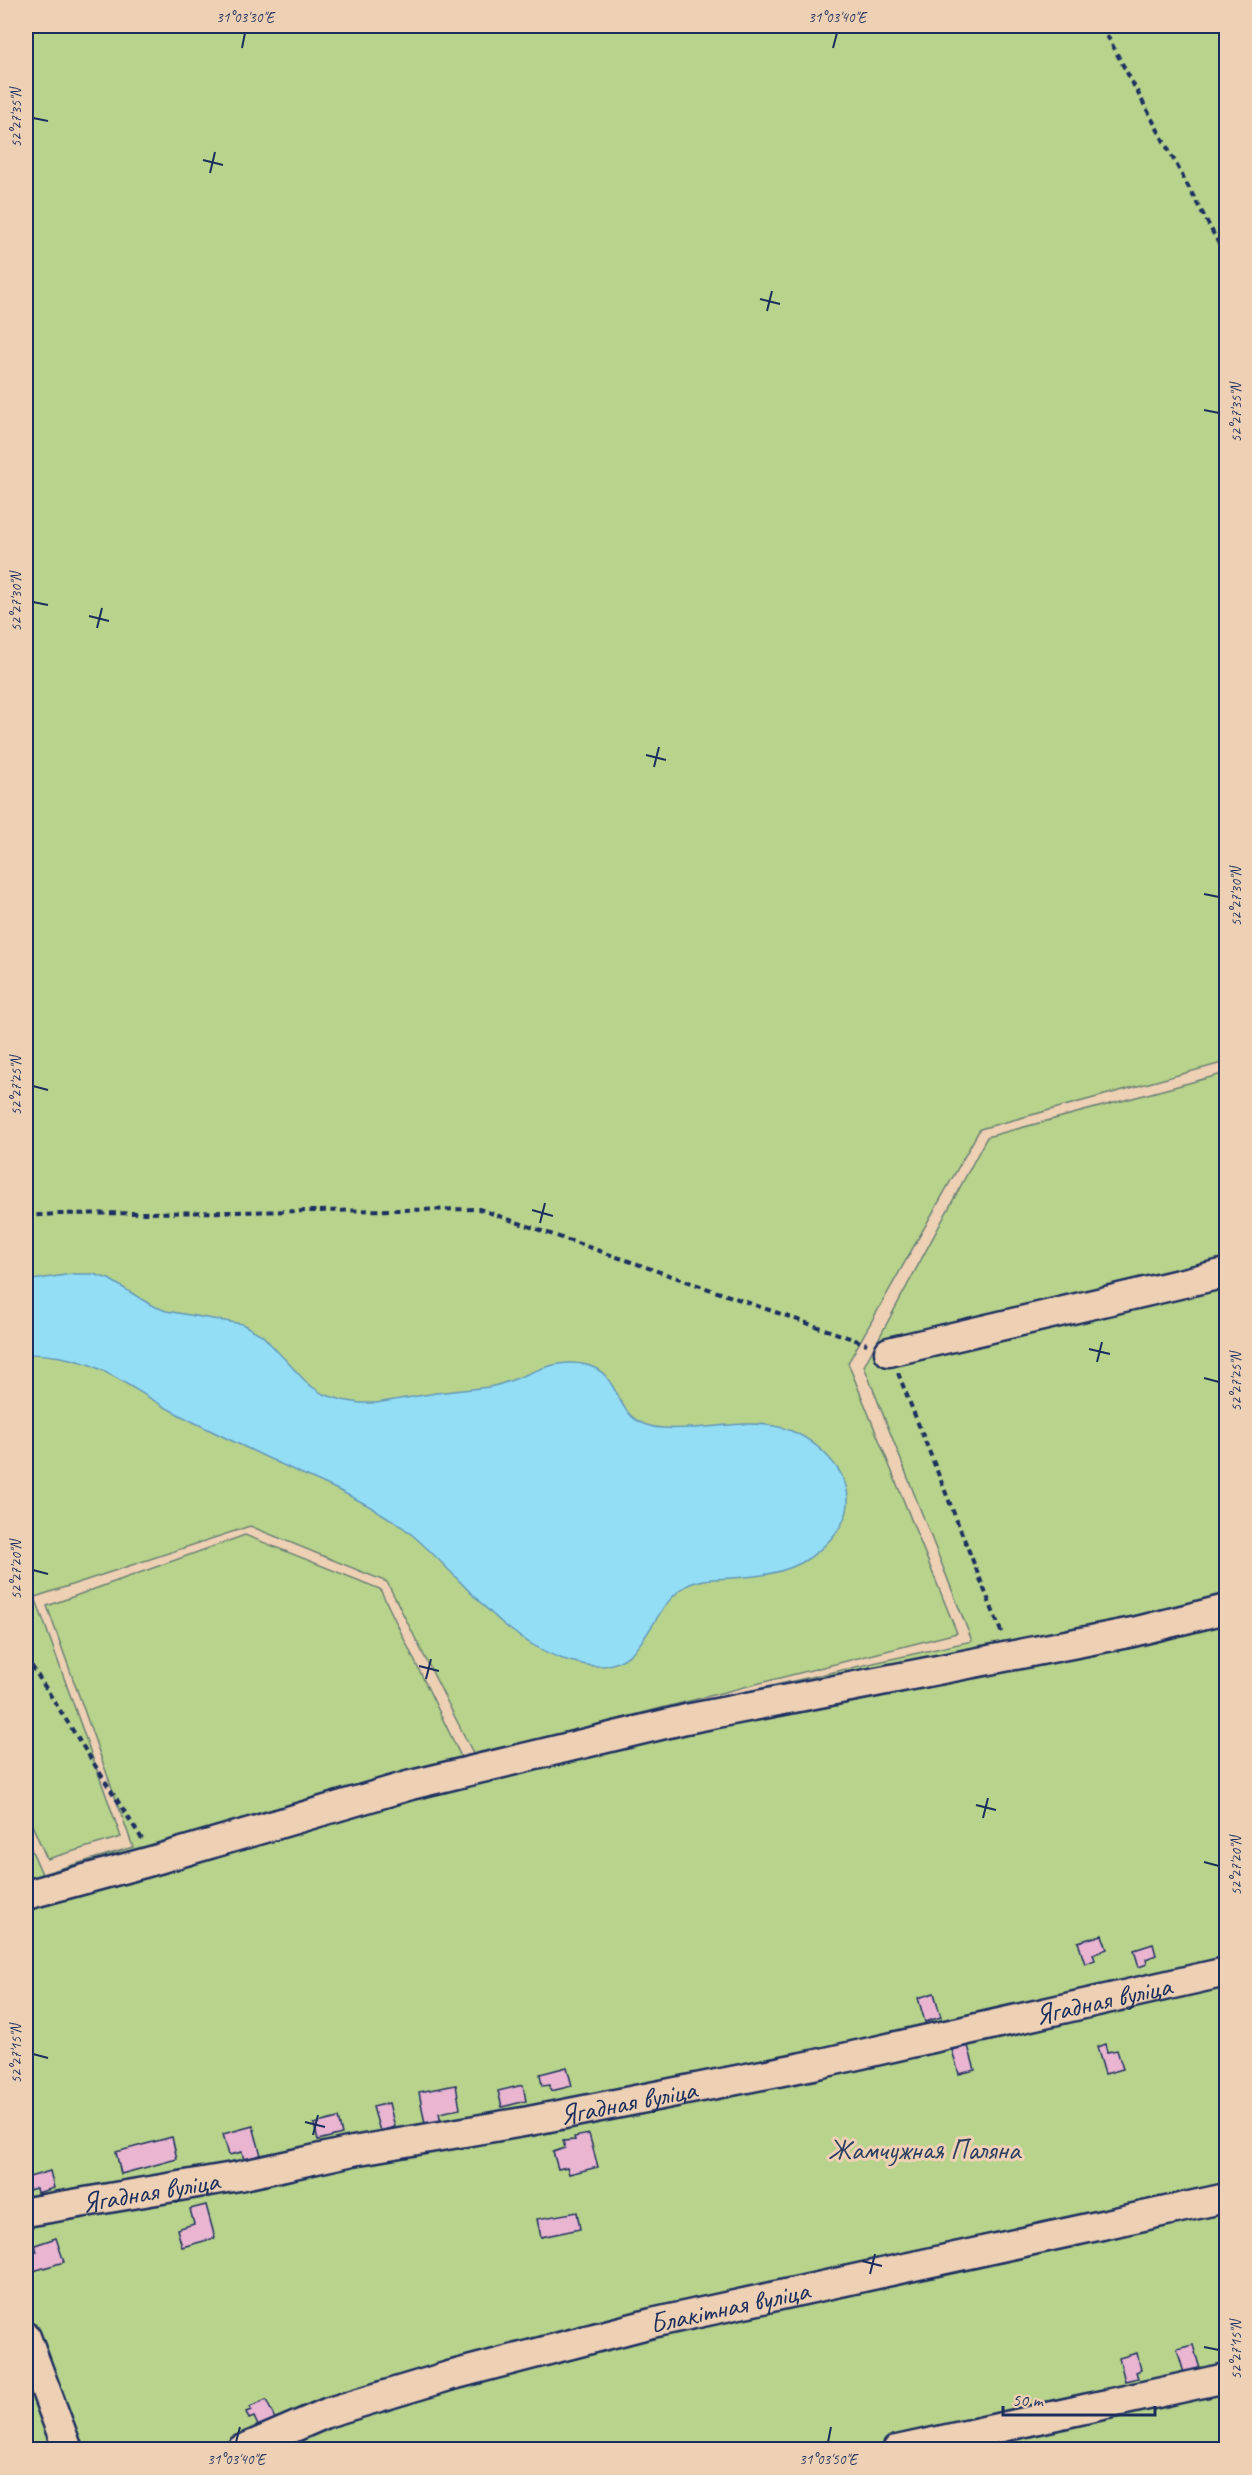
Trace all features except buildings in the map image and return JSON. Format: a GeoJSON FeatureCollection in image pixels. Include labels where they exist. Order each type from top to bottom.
{"type":"FeatureCollection","features":[{"type":"Feature","properties":{"kind":"street"},"geometry":{"type":"LineString","coordinates":[[890,1352],[1227,1273]]}},
{"type":"Feature","properties":{"kind":"street"},"geometry":{"type":"LineString","coordinates":[[26,1894],[155,1860],[411,1785],[686,1719],[1011,1657],[1133,1632],[1227,1609]]}},
{"type":"Feature","properties":{"kind":"street","name":"Ягадная вуліца"},"geometry":{"type":"LineString","coordinates":[[26,2212],[239,2176],[353,2151],[529,2121],[813,2066],[1227,1972]]}},
{"type":"Feature","properties":{"kind":"street","name":"Блакітная вуліца"},"geometry":{"type":"LineString","coordinates":[[241,2450],[328,2412],[449,2376],[652,2323],[1227,2198]]}},
{"type":"Feature","properties":{"kind":"street"},"geometry":{"type":"LineString","coordinates":[[26,2337],[68,2450]]}},
{"type":"Feature","properties":{"kind":"street"},"geometry":{"type":"LineString","coordinates":[[897,2450],[1227,2378]]}},
{"type":"Feature","properties":{"kind":"path"},"geometry":{"type":"LineString","coordinates":[[1102,26],[1227,257]]}},
{"type":"Feature","properties":{"kind":"path"},"geometry":{"type":"LineString","coordinates":[[26,1216],[479,1209],[890,1352],[1011,1657]]}},
{"type":"Feature","properties":{"kind":"path"},"geometry":{"type":"LineString","coordinates":[[26,1657],[155,1860]]}},
{"type":"Feature","properties":{"kind":"green space","name":"Жамчужная Паляна"},"geometry":{"type":"Polygon","coordinates":[[[26,26],[1226,26],[1226,1062],[980,1129],[848,1363],[957,1633],[579,1729],[972,1641],[864,1366],[987,1137],[1226,1073],[1226,2449],[26,2449],[26,1837],[42,1874],[133,1847],[47,1606],[245,1535],[380,1589],[465,1765],[577,1729],[474,1755],[387,1582],[250,1526],[35,1597],[121,1837],[47,1859],[26,1811],[26,26]]]}},
{"type":"Feature","properties":{"kind":"water"},"geometry":{"type":"Polygon","coordinates":[[[72,1274],[93,1274],[109,1279],[151,1305],[166,1311],[242,1324],[262,1335],[308,1384],[323,1394],[342,1400],[376,1403],[499,1385],[539,1369],[560,1364],[590,1366],[602,1373],[611,1383],[631,1416],[644,1424],[662,1428],[771,1425],[791,1431],[811,1442],[830,1459],[841,1474],[847,1491],[847,1513],[838,1530],[824,1546],[793,1567],[750,1577],[705,1580],[690,1584],[666,1605],[639,1645],[628,1656],[615,1663],[594,1666],[563,1659],[517,1635],[497,1619],[425,1546],[405,1529],[366,1505],[191,1421],[88,1364],[50,1355],[26,1354],[26,1281],[72,1274]]]}}]}
